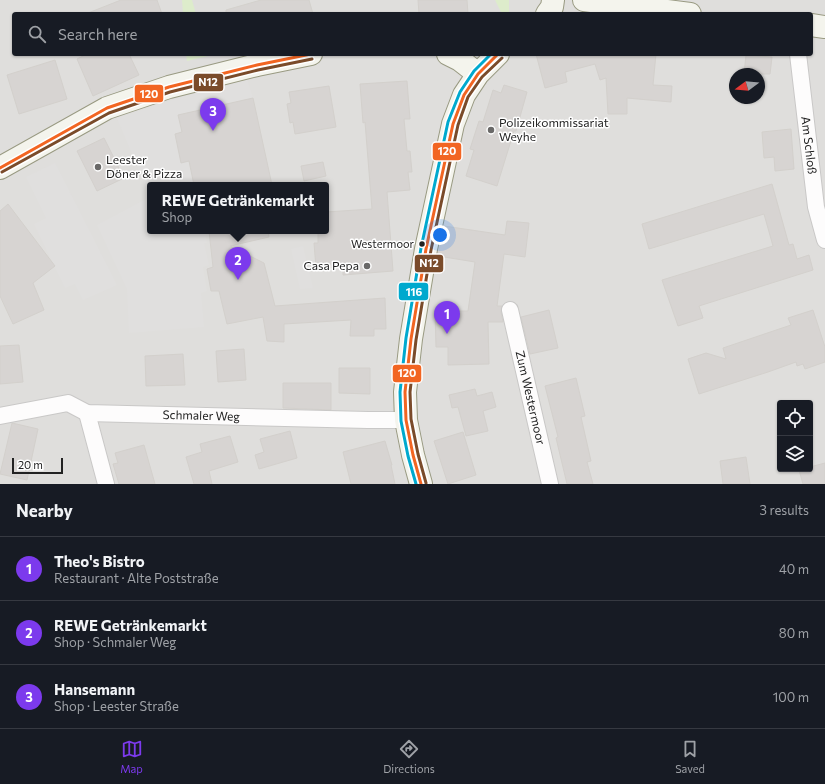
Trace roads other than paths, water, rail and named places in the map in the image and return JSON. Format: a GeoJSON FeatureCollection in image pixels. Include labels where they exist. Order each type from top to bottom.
{"type":"FeatureCollection","features":[{"type":"Feature","properties":{"kind":"street"},"geometry":{"type":"LineString","coordinates":[[548,12],[552,7],[553,0]]}},
{"type":"Feature","properties":{"kind":"street"},"geometry":{"type":"LineString","coordinates":[[584,0],[675,12]]}},
{"type":"Feature","properties":{"kind":"street"},"geometry":{"type":"LineString","coordinates":[[813,26],[825,27]]}},
{"type":"Feature","properties":{"kind":"street"},"geometry":{"type":"LineString","coordinates":[[0,168],[107,108],[169,87],[257,65],[301,56]]}},
{"type":"Feature","properties":{"kind":"street"},"geometry":{"type":"LineString","coordinates":[[452,56],[460,60],[478,74]]}},
{"type":"Feature","properties":{"kind":"street"},"geometry":{"type":"LineString","coordinates":[[421,484],[406,420],[405,392],[411,339],[428,241],[452,124],[464,95],[478,74],[496,56]]}},
{"type":"Feature","properties":{"kind":"street","name":"Am Schloß"},"geometry":{"type":"LineString","coordinates":[[798,56],[816,207],[824,237]]}},
{"type":"Feature","properties":{"kind":"street","name":"Zum Westermoor"},"geometry":{"type":"LineString","coordinates":[[510,310],[550,484]]}},
{"type":"Feature","properties":{"kind":"street","name":"Schmaler Weg"},"geometry":{"type":"LineString","coordinates":[[0,416],[68,403],[87,413],[406,420]]}},
{"type":"Feature","properties":{"kind":"street"},"geometry":{"type":"LineString","coordinates":[[87,413],[106,484]]}},
{"type":"Feature","properties":{"kind":"place","name":"Polizeikommissariat Weyhe"},"geometry":{"type":"Point","coordinates":[491,130]}},
{"type":"Feature","properties":{"kind":"place","name":"Hansemann"},"geometry":{"type":"Point","coordinates":[213,131]}},
{"type":"Feature","properties":{"kind":"place","name":"Leester Döner & Pizza"},"geometry":{"type":"Point","coordinates":[98,167]}},
{"type":"Feature","properties":{"kind":"place","name":"Westermoor"},"geometry":{"type":"Point","coordinates":[422,244]}},
{"type":"Feature","properties":{"kind":"place","name":"Casa Pepa"},"geometry":{"type":"Point","coordinates":[367,266]}},
{"type":"Feature","properties":{"kind":"place","name":"REWE Getränkemarkt"},"geometry":{"type":"Point","coordinates":[238,280]}},
{"type":"Feature","properties":{"kind":"place","name":"Theo's Bistro"},"geometry":{"type":"Point","coordinates":[447,334]}}]}
